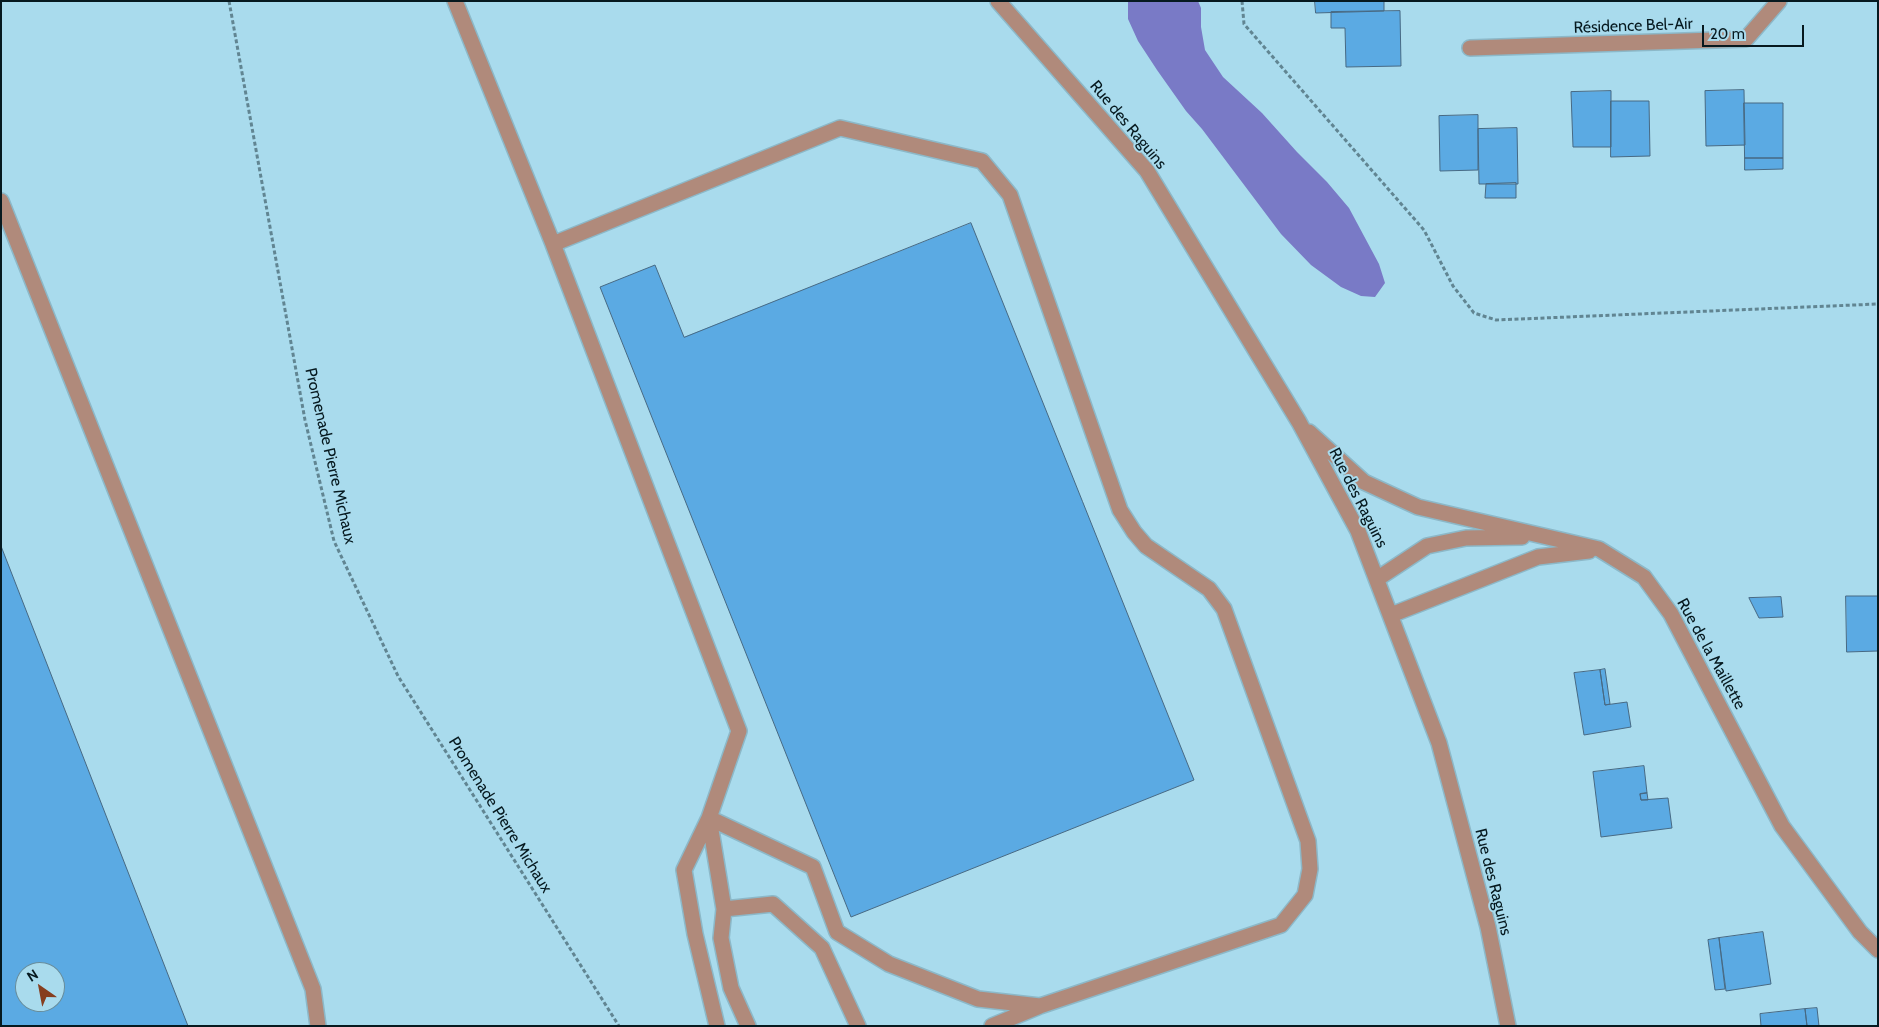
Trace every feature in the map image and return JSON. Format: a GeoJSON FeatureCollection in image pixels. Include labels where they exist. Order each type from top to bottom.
{"type":"FeatureCollection","features":[{"type":"Feature","properties":{"kind":"street"},"geometry":{"type":"LineString","coordinates":[[455,1],[553,244],[739,731],[709,818],[684,870],[694,934],[717,1026]]}},
{"type":"Feature","properties":{"kind":"street","name":"Rue des Raguins"},"geometry":{"type":"LineString","coordinates":[[998,1],[1147,171],[1299,422],[1358,531],[1439,743],[1488,927],[1508,1026]]}},
{"type":"Feature","properties":{"kind":"street","name":"Résidence Bel-Air"},"geometry":{"type":"LineString","coordinates":[[1470,48],[1746,40],[1779,1]]}},
{"type":"Feature","properties":{"kind":"street"},"geometry":{"type":"LineString","coordinates":[[553,244],[840,128],[982,161],[1010,195],[1120,510],[1134,532],[1146,546],[1209,589],[1224,609],[1308,841],[1310,869],[1305,895],[1282,925],[1040,1006],[992,1026]]}},
{"type":"Feature","properties":{"kind":"street"},"geometry":{"type":"LineString","coordinates":[[1,202],[312,989],[318,1026]]}},
{"type":"Feature","properties":{"kind":"street"},"geometry":{"type":"LineString","coordinates":[[1299,422],[1364,482],[1418,507],[1546,537]]}},
{"type":"Feature","properties":{"kind":"street"},"geometry":{"type":"LineString","coordinates":[[1377,579],[1426,546],[1466,538],[1546,537]]}},
{"type":"Feature","properties":{"kind":"street","name":"Rue de la Maillette"},"geometry":{"type":"LineString","coordinates":[[1546,537],[1599,549],[1644,577],[1671,614],[1782,826],[1860,932],[1878,950]]}},
{"type":"Feature","properties":{"kind":"street"},"geometry":{"type":"LineString","coordinates":[[1391,615],[1538,557],[1599,549]]}},
{"type":"Feature","properties":{"kind":"street"},"geometry":{"type":"LineString","coordinates":[[709,818],[724,909],[720,938],[731,988],[748,1026]]}},
{"type":"Feature","properties":{"kind":"street"},"geometry":{"type":"LineString","coordinates":[[709,818],[813,867],[838,932],[889,964],[978,999],[1040,1006]]}},
{"type":"Feature","properties":{"kind":"street"},"geometry":{"type":"LineString","coordinates":[[724,909],[773,904],[822,948],[858,1026]]}},
{"type":"Feature","properties":{"kind":"path","name":"Promenade Pierre Michaux"},"geometry":{"type":"LineString","coordinates":[[229,1],[305,420],[334,541],[398,676],[619,1026]]}},
{"type":"Feature","properties":{"kind":"path"},"geometry":{"type":"LineString","coordinates":[[1242,1],[1244,24],[1424,230],[1453,286],[1474,313],[1496,320],[1878,304]]}},
{"type":"Feature","properties":{"kind":"water"},"geometry":{"type":"Polygon","coordinates":[[[1128,1],[1198,1],[1201,8],[1201,27],[1205,50],[1223,77],[1262,113],[1349,208],[1379,264],[1385,283],[1375,297],[1361,296],[1341,287],[1311,265],[1281,234],[1202,129],[1186,111],[1157,70],[1138,41],[1128,19],[1128,1]]]}},
{"type":"Feature","properties":{"kind":"building"},"geometry":{"type":"Polygon","coordinates":[[[1315,1],[1384,1],[1384,11],[1316,13],[1315,1]]]}},
{"type":"Feature","properties":{"kind":"building"},"geometry":{"type":"Polygon","coordinates":[[[1400,11],[1401,66],[1346,67],[1345,28],[1331,28],[1331,12],[1400,11]]]}},
{"type":"Feature","properties":{"kind":"building"},"geometry":{"type":"Polygon","coordinates":[[[1744,90],[1745,145],[1706,146],[1705,91],[1744,90]]]}},
{"type":"Feature","properties":{"kind":"building"},"geometry":{"type":"Polygon","coordinates":[[[1611,91],[1611,147],[1573,147],[1571,92],[1611,91]]]}},
{"type":"Feature","properties":{"kind":"building"},"geometry":{"type":"Polygon","coordinates":[[[1611,101],[1649,101],[1650,156],[1611,157],[1611,101]]]}},
{"type":"Feature","properties":{"kind":"building"},"geometry":{"type":"Polygon","coordinates":[[[1744,103],[1783,103],[1783,158],[1745,158],[1744,103]]]}},
{"type":"Feature","properties":{"kind":"building"},"geometry":{"type":"Polygon","coordinates":[[[1478,115],[1478,170],[1440,171],[1439,116],[1478,115]]]}},
{"type":"Feature","properties":{"kind":"building"},"geometry":{"type":"Polygon","coordinates":[[[1517,128],[1518,184],[1479,184],[1478,129],[1517,128]]]}},
{"type":"Feature","properties":{"kind":"building"},"geometry":{"type":"Polygon","coordinates":[[[1745,158],[1783,158],[1783,169],[1745,170],[1745,158]]]}},
{"type":"Feature","properties":{"kind":"building"},"geometry":{"type":"Polygon","coordinates":[[[1516,183],[1516,198],[1485,198],[1486,184],[1516,183]]]}},
{"type":"Feature","properties":{"kind":"building"},"geometry":{"type":"Polygon","coordinates":[[[971,223],[1194,780],[851,917],[600,287],[655,265],[684,337],[971,223]]]}},
{"type":"Feature","properties":{"kind":"building"},"geometry":{"type":"Polygon","coordinates":[[[1,546],[188,1026],[1,1026],[1,546]]]}},
{"type":"Feature","properties":{"kind":"building"},"geometry":{"type":"Polygon","coordinates":[[[1846,596],[1878,596],[1878,651],[1847,652],[1846,596]]]}},
{"type":"Feature","properties":{"kind":"building"},"geometry":{"type":"Polygon","coordinates":[[[1781,597],[1783,617],[1759,618],[1749,598],[1781,597]]]}},
{"type":"Feature","properties":{"kind":"building"},"geometry":{"type":"Polygon","coordinates":[[[1605,669],[1610,704],[1605,705],[1600,670],[1605,669]]]}},
{"type":"Feature","properties":{"kind":"building"},"geometry":{"type":"Polygon","coordinates":[[[1600,670],[1605,705],[1627,702],[1631,727],[1584,735],[1574,673],[1600,670]]]}},
{"type":"Feature","properties":{"kind":"building"},"geometry":{"type":"Polygon","coordinates":[[[1644,766],[1647,793],[1640,794],[1641,800],[1668,798],[1672,828],[1601,837],[1593,772],[1644,766]]]}},
{"type":"Feature","properties":{"kind":"building"},"geometry":{"type":"Polygon","coordinates":[[[1647,793],[1648,800],[1641,800],[1640,794],[1647,793]]]}},
{"type":"Feature","properties":{"kind":"building"},"geometry":{"type":"Polygon","coordinates":[[[1763,932],[1771,984],[1726,991],[1719,938],[1763,932]]]}},
{"type":"Feature","properties":{"kind":"building"},"geometry":{"type":"Polygon","coordinates":[[[1719,938],[1725,989],[1715,990],[1708,940],[1719,938]]]}},
{"type":"Feature","properties":{"kind":"building"},"geometry":{"type":"Polygon","coordinates":[[[1817,1008],[1819,1026],[1807,1026],[1805,1009],[1817,1008]]]}},
{"type":"Feature","properties":{"kind":"building"},"geometry":{"type":"Polygon","coordinates":[[[1805,1009],[1807,1026],[1761,1026],[1760,1014],[1805,1009]]]}}]}
